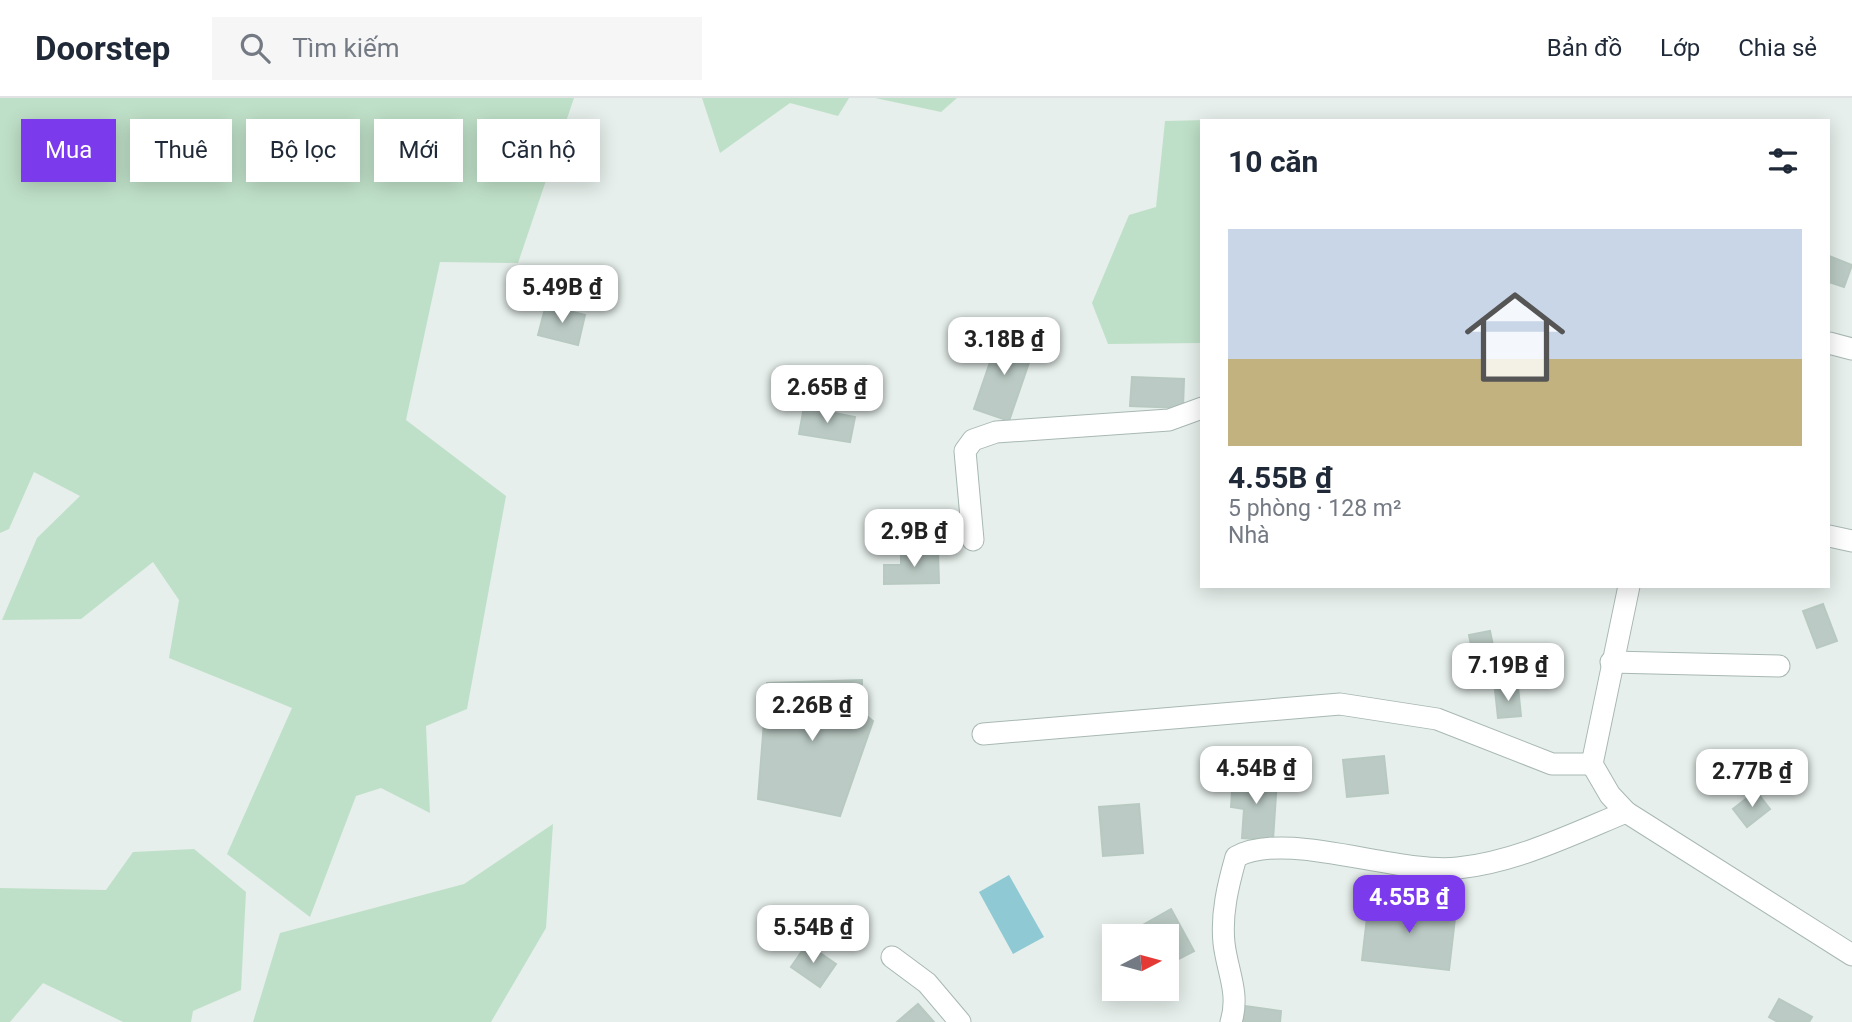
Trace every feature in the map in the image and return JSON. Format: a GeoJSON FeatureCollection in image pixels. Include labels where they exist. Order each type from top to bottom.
{"type":"FeatureCollection","features":[{"type":"Feature","properties":{"kind":"street"},"geometry":{"type":"LineString","coordinates":[[1830,343],[1852,349]]}},
{"type":"Feature","properties":{"kind":"street"},"geometry":{"type":"LineString","coordinates":[[973,540],[965,451],[973,440],[996,432],[1169,420],[1200,409]]}},
{"type":"Feature","properties":{"kind":"street"},"geometry":{"type":"LineString","coordinates":[[1830,536],[1852,541]]}},
{"type":"Feature","properties":{"kind":"street"},"geometry":{"type":"LineString","coordinates":[[1629,588],[1611,662],[1592,764],[1610,794],[1626,812],[1852,955]]}},
{"type":"Feature","properties":{"kind":"street"},"geometry":{"type":"LineString","coordinates":[[1611,662],[1779,666]]}},
{"type":"Feature","properties":{"kind":"street"},"geometry":{"type":"LineString","coordinates":[[983,734],[1340,704],[1437,719],[1552,764],[1592,764]]}},
{"type":"Feature","properties":{"kind":"street"},"geometry":{"type":"LineString","coordinates":[[1231,1022],[1236,997],[1224,944],[1224,911],[1236,858],[1252,848],[1298,850],[1433,869],[1459,868],[1542,846],[1626,812]]}},
{"type":"Feature","properties":{"kind":"street"},"geometry":{"type":"LineString","coordinates":[[892,957],[926,983],[960,1022]]}},
{"type":"Feature","properties":{"kind":"green space"},"geometry":{"type":"Polygon","coordinates":[[[0,98],[574,98],[567,119],[477,119],[477,182],[545,182],[518,263],[440,262],[406,420],[506,496],[467,709],[426,726],[430,813],[381,788],[356,796],[310,917],[227,854],[292,708],[169,658],[179,600],[153,562],[81,619],[2,620],[37,538],[80,496],[34,472],[9,529],[0,533],[0,98]]]}},
{"type":"Feature","properties":{"kind":"green space"},"geometry":{"type":"Polygon","coordinates":[[[702,98],[849,98],[838,116],[790,103],[720,153],[702,98]]]}},
{"type":"Feature","properties":{"kind":"green space"},"geometry":{"type":"Polygon","coordinates":[[[875,98],[957,98],[941,112],[875,98]]]}},
{"type":"Feature","properties":{"kind":"green space"},"geometry":{"type":"Polygon","coordinates":[[[1200,120],[1200,343],[1108,344],[1092,303],[1129,215],[1156,207],[1165,121],[1200,120]]]}},
{"type":"Feature","properties":{"kind":"green space"},"geometry":{"type":"Polygon","coordinates":[[[553,824],[546,928],[491,1022],[253,1022],[280,933],[464,884],[553,824]]]}},
{"type":"Feature","properties":{"kind":"green space"},"geometry":{"type":"Polygon","coordinates":[[[194,849],[246,892],[241,990],[193,1011],[191,1022],[123,1022],[43,983],[10,1022],[0,1022],[0,888],[106,890],[133,852],[194,849]]]}},
{"type":"Feature","properties":{"kind":"water"},"geometry":{"type":"Polygon","coordinates":[[[1009,875],[1044,937],[1013,954],[979,892],[1009,875]]]}},
{"type":"Feature","properties":{"kind":"building"},"geometry":{"type":"Polygon","coordinates":[[[1830,256],[1852,265],[1844,287],[1830,282],[1830,256]]]}},
{"type":"Feature","properties":{"kind":"building"},"geometry":{"type":"Polygon","coordinates":[[[546,305],[585,315],[578,345],[538,335],[546,305]]]}},
{"type":"Feature","properties":{"kind":"building"},"geometry":{"type":"Polygon","coordinates":[[[1000,333],[1035,345],[1009,421],[974,409],[1000,333]]]}},
{"type":"Feature","properties":{"kind":"building"},"geometry":{"type":"Polygon","coordinates":[[[1132,377],[1184,379],[1183,408],[1130,406],[1132,377]]]}},
{"type":"Feature","properties":{"kind":"building"},"geometry":{"type":"Polygon","coordinates":[[[804,407],[855,417],[850,442],[799,434],[804,407]]]}},
{"type":"Feature","properties":{"kind":"building"},"geometry":{"type":"Polygon","coordinates":[[[938,551],[939,583],[884,584],[884,565],[901,565],[901,552],[938,551]]]}},
{"type":"Feature","properties":{"kind":"building"},"geometry":{"type":"Polygon","coordinates":[[[1823,604],[1837,641],[1817,648],[1803,611],[1823,604]]]}},
{"type":"Feature","properties":{"kind":"building"},"geometry":{"type":"Polygon","coordinates":[[[1490,631],[1497,665],[1476,669],[1469,635],[1490,631]]]}},
{"type":"Feature","properties":{"kind":"building"},"geometry":{"type":"Polygon","coordinates":[[[862,680],[862,712],[873,721],[840,816],[758,799],[767,683],[862,680]]]}},
{"type":"Feature","properties":{"kind":"building"},"geometry":{"type":"Polygon","coordinates":[[[1518,687],[1521,716],[1498,718],[1495,690],[1518,687]]]}},
{"type":"Feature","properties":{"kind":"building"},"geometry":{"type":"Polygon","coordinates":[[[1384,756],[1388,793],[1347,797],[1343,760],[1384,756]]]}},
{"type":"Feature","properties":{"kind":"building"},"geometry":{"type":"Polygon","coordinates":[[[1233,777],[1277,780],[1273,840],[1242,838],[1244,809],[1231,807],[1233,777]]]}},
{"type":"Feature","properties":{"kind":"building"},"geometry":{"type":"Polygon","coordinates":[[[1756,791],[1770,809],[1747,827],[1733,809],[1756,791]]]}},
{"type":"Feature","properties":{"kind":"building"},"geometry":{"type":"Polygon","coordinates":[[[1139,804],[1143,853],[1103,856],[1099,807],[1139,804]]]}},
{"type":"Feature","properties":{"kind":"building"},"geometry":{"type":"Polygon","coordinates":[[[1369,900],[1456,910],[1449,970],[1362,960],[1369,900]]]}},
{"type":"Feature","properties":{"kind":"building"},"geometry":{"type":"Polygon","coordinates":[[[1171,909],[1179,924],[1179,924],[1145,924],[1171,909]]]}},
{"type":"Feature","properties":{"kind":"building"},"geometry":{"type":"Polygon","coordinates":[[[1180,925],[1194,951],[1180,958],[1180,925]]]}},
{"type":"Feature","properties":{"kind":"building"},"geometry":{"type":"Polygon","coordinates":[[[807,944],[836,964],[820,987],[791,967],[807,944]]]}},
{"type":"Feature","properties":{"kind":"building"},"geometry":{"type":"Polygon","coordinates":[[[1779,999],[1812,1017],[1809,1022],[1778,1022],[1769,1017],[1779,999]]]}},
{"type":"Feature","properties":{"kind":"building"},"geometry":{"type":"Polygon","coordinates":[[[918,1004],[934,1022],[897,1022],[918,1004]]]}},
{"type":"Feature","properties":{"kind":"building"},"geometry":{"type":"Polygon","coordinates":[[[1245,1006],[1281,1011],[1280,1022],[1243,1022],[1245,1006]]]}}]}
